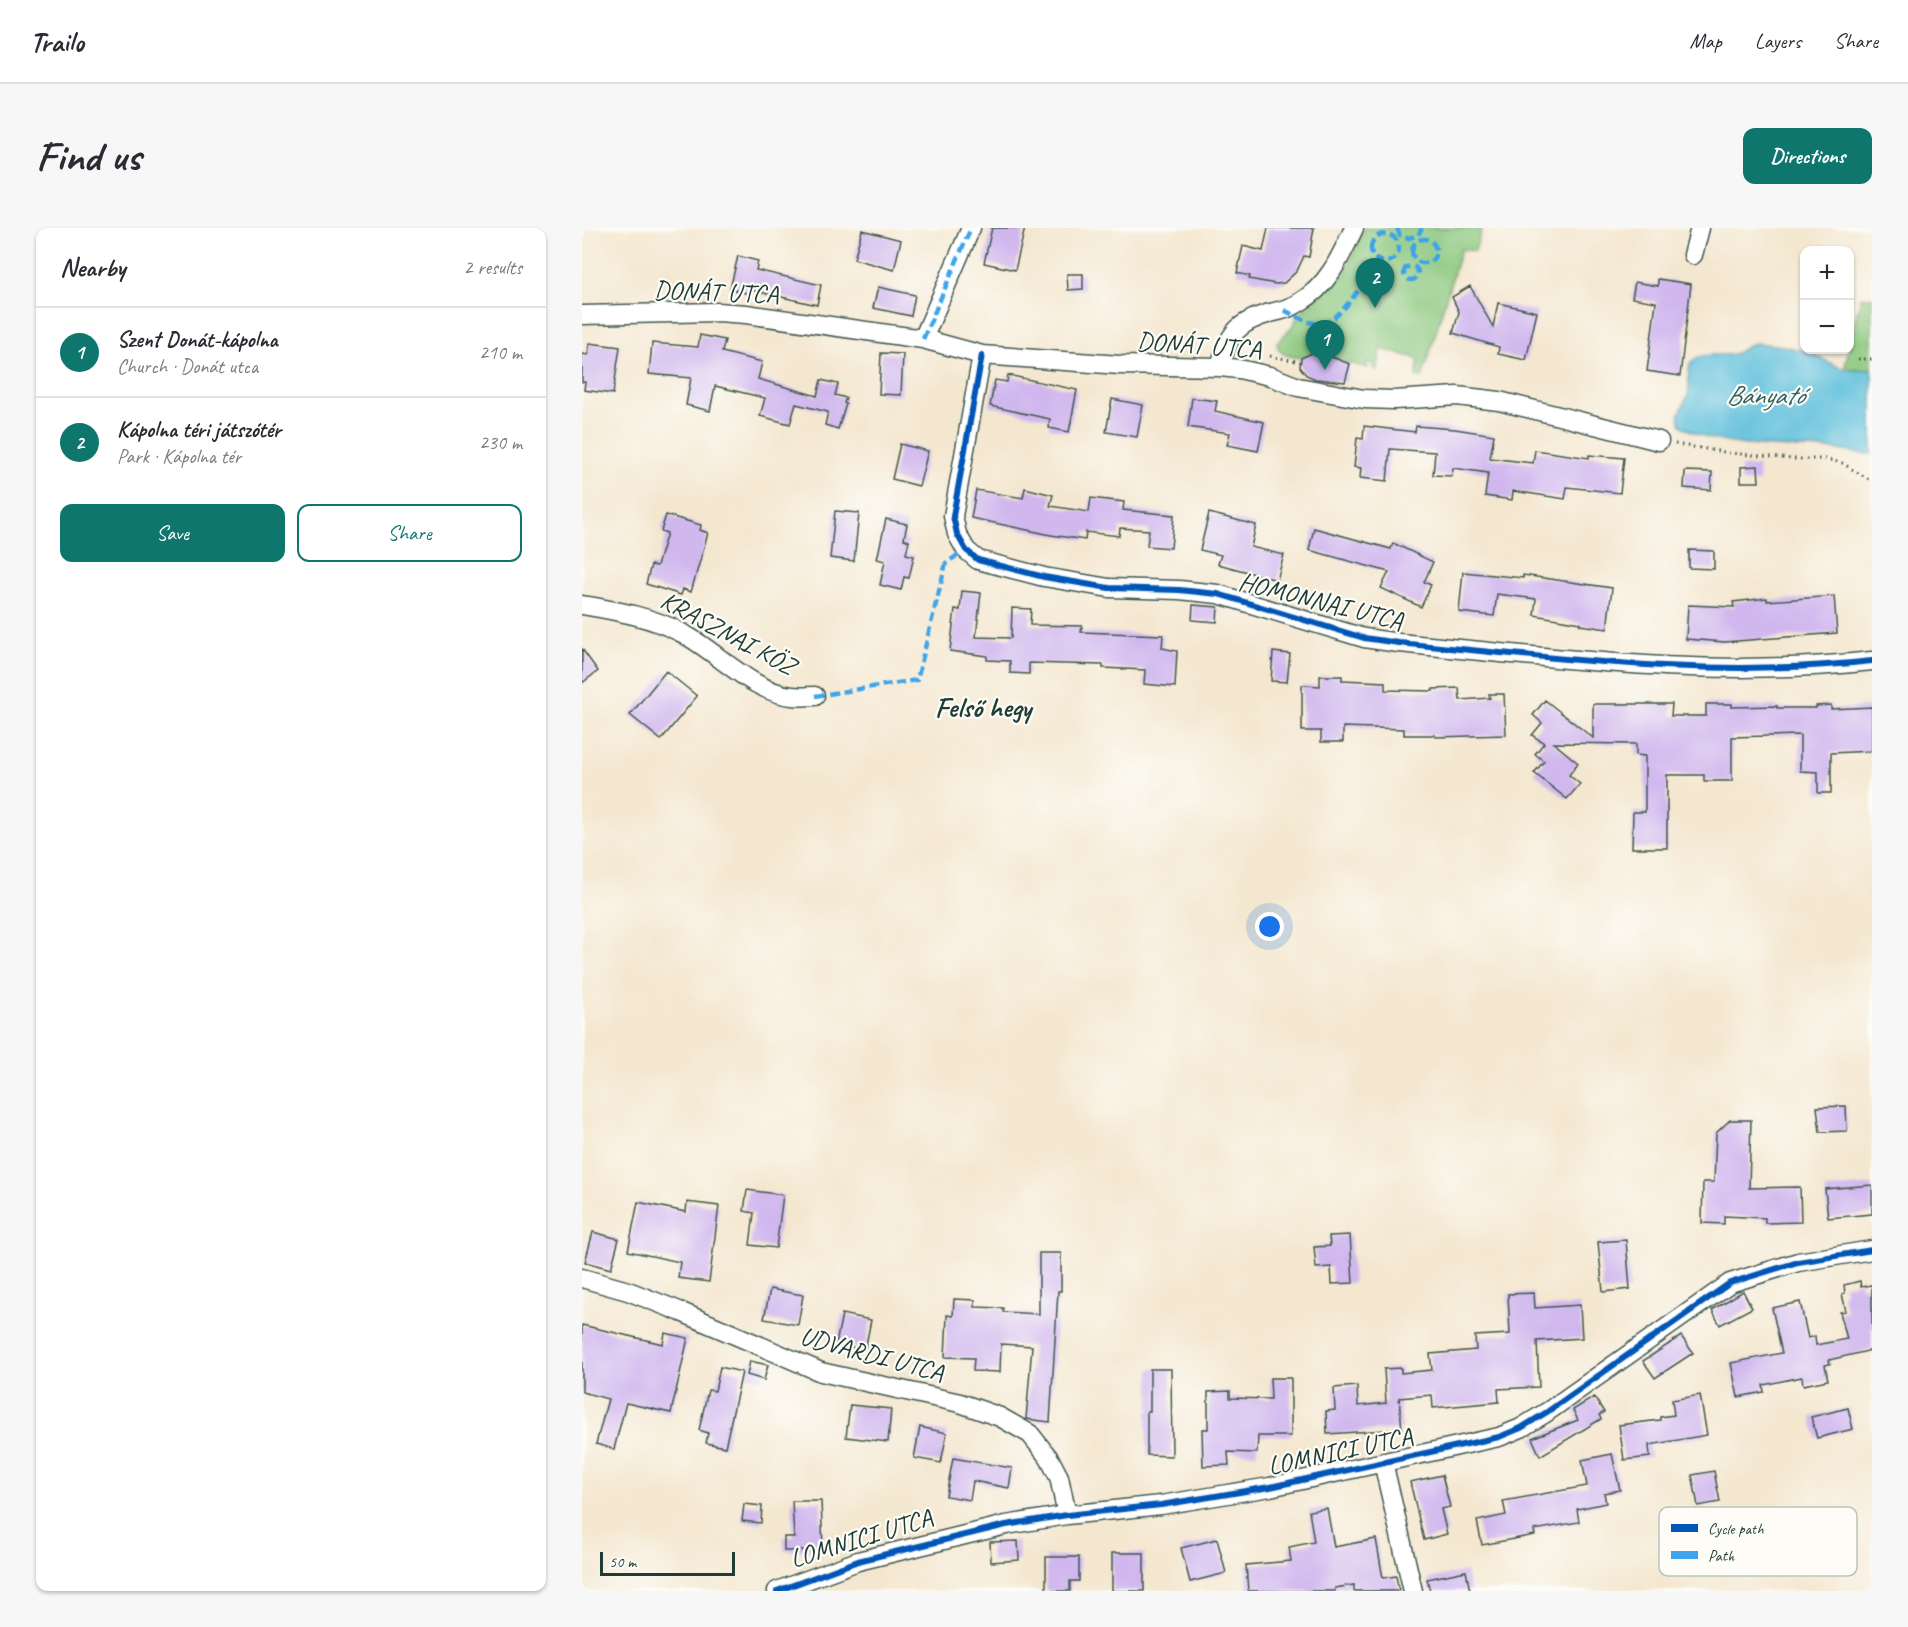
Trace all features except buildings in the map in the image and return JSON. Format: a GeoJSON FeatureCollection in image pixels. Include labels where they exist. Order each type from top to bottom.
{"type":"FeatureCollection","features":[{"type":"Feature","properties":{"kind":"street"},"geometry":{"type":"LineString","coordinates":[[923,339],[971,228]]}},
{"type":"Feature","properties":{"kind":"street"},"geometry":{"type":"LineString","coordinates":[[1220,367],[1231,336],[1241,325],[1253,318],[1299,303],[1324,282],[1338,261],[1354,228]]}},
{"type":"Feature","properties":{"kind":"street"},"geometry":{"type":"LineString","coordinates":[[1693,255],[1700,228]]}},
{"type":"Feature","properties":{"kind":"street","name":"DONÁT UTCA"},"geometry":{"type":"LineString","coordinates":[[582,315],[728,313],[923,339],[982,354],[1120,365],[1220,367],[1270,376],[1298,387],[1364,399],[1395,400],[1457,396],[1499,401],[1659,441]]}},
{"type":"Feature","properties":{"kind":"street","name":"HOMONNAI UTCA"},"geometry":{"type":"LineString","coordinates":[[982,354],[953,516],[957,534],[966,550],[978,560],[1044,577],[1109,588],[1179,590],[1218,594],[1364,638],[1399,643],[1630,666],[1732,669],[1800,667],[1872,661]]}},
{"type":"Feature","properties":{"kind":"street","name":"KRASZNAI KÖZ"},"geometry":{"type":"LineString","coordinates":[[582,605],[645,617],[681,632],[762,686],[791,696],[815,696]]}},
{"type":"Feature","properties":{"kind":"street","name":"LOMNICI UTCA"},"geometry":{"type":"LineString","coordinates":[[777,1591],[858,1561],[1006,1525],[1067,1515],[1161,1505],[1270,1487],[1499,1437],[1521,1428],[1586,1385],[1730,1283],[1798,1262],[1872,1250]]}},
{"type":"Feature","properties":{"kind":"street","name":"UDVARDI UTCA"},"geometry":{"type":"LineString","coordinates":[[582,1278],[628,1291],[679,1311],[821,1372],[960,1403],[1000,1417],[1030,1434],[1049,1458],[1059,1477],[1067,1515]]}},
{"type":"Feature","properties":{"kind":"street"},"geometry":{"type":"LineString","coordinates":[[1383,1462],[1413,1591]]}},
{"type":"Feature","properties":{"kind":"path"},"geometry":{"type":"LineString","coordinates":[[1270,356],[1301,362]]}},
{"type":"Feature","properties":{"kind":"path"},"geometry":{"type":"LineString","coordinates":[[1858,359],[1872,359]]}},
{"type":"Feature","properties":{"kind":"path"},"geometry":{"type":"LineString","coordinates":[[1659,441],[1730,453],[1793,459],[1825,459],[1842,463],[1872,481]]}},
{"type":"Feature","properties":{"kind":"green space"},"geometry":{"type":"Polygon","coordinates":[[[1364,228],[1482,228],[1475,251],[1461,249],[1422,378],[1416,377],[1419,359],[1381,349],[1378,370],[1374,369],[1371,362],[1367,363],[1368,368],[1322,354],[1310,354],[1301,358],[1285,355],[1278,347],[1277,343],[1292,327],[1299,314],[1345,273],[1364,228]]]}},
{"type":"Feature","properties":{"kind":"green space"},"geometry":{"type":"Polygon","coordinates":[[[1861,297],[1872,297],[1872,369],[1844,370],[1848,354],[1854,354],[1854,327],[1861,297]]]}},
{"type":"Feature","properties":{"kind":"water","name":"Bányató"},"geometry":{"type":"Polygon","coordinates":[[[1754,343],[1775,345],[1800,350],[1800,354],[1811,354],[1846,369],[1872,369],[1872,454],[1732,443],[1695,433],[1681,425],[1680,413],[1688,395],[1689,370],[1692,362],[1705,355],[1728,355],[1754,343]]]}},
{"type":"Feature","properties":{"kind":"marked path"},"geometry":{"type":"LineString","coordinates":[[923,339],[971,228]]}},
{"type":"Feature","properties":{"kind":"marked path"},"geometry":{"type":"LineString","coordinates":[[1397,228],[1400,235],[1409,238],[1418,235],[1422,228]]}},
{"type":"Feature","properties":{"kind":"marked path"},"geometry":{"type":"LineString","coordinates":[[1385,234],[1395,238],[1399,248],[1395,258],[1385,262],[1375,258],[1371,248],[1375,238],[1385,234]]}},
{"type":"Feature","properties":{"kind":"marked path"},"geometry":{"type":"LineString","coordinates":[[1424,239],[1429,240],[1435,246],[1436,251],[1435,256],[1429,262],[1424,263],[1419,262],[1413,256],[1412,251],[1413,246],[1419,240],[1424,239]]}},
{"type":"Feature","properties":{"kind":"marked path"},"geometry":{"type":"LineString","coordinates":[[1284,310],[1309,322],[1318,324],[1326,322],[1343,309],[1378,261]]}},
{"type":"Feature","properties":{"kind":"marked path"},"geometry":{"type":"LineString","coordinates":[[1408,266],[1414,266],[1418,273],[1414,280],[1408,280],[1404,276],[1404,270],[1408,266]]}},
{"type":"Feature","properties":{"kind":"marked path"},"geometry":{"type":"LineString","coordinates":[[815,696],[917,680],[946,563],[966,550]]}},
{"type":"Feature","properties":{"kind":"cycle path"},"geometry":{"type":"LineString","coordinates":[[982,355],[953,516],[957,534],[966,550],[978,560],[1044,577],[1109,588],[1179,590],[1218,594],[1364,638],[1399,643],[1577,660],[1694,667],[1813,666],[1872,661]]}},
{"type":"Feature","properties":{"kind":"cycle path"},"geometry":{"type":"LineString","coordinates":[[777,1591],[858,1561],[1006,1525],[1067,1515],[1161,1505],[1270,1487],[1499,1437],[1521,1428],[1547,1412],[1730,1283],[1798,1262],[1872,1250]]}},
{"type":"Feature","properties":{"kind":"place","name":"Kápolna téri játszótér"},"geometry":{"type":"Point","coordinates":[1375,308]}},
{"type":"Feature","properties":{"kind":"place","name":"Szent Donát-kápolna"},"geometry":{"type":"Point","coordinates":[1325,370]}},
{"type":"Feature","properties":{"kind":"district","name":"Felső hegy"},"geometry":{"type":"Point","coordinates":[983,707]}}]}
